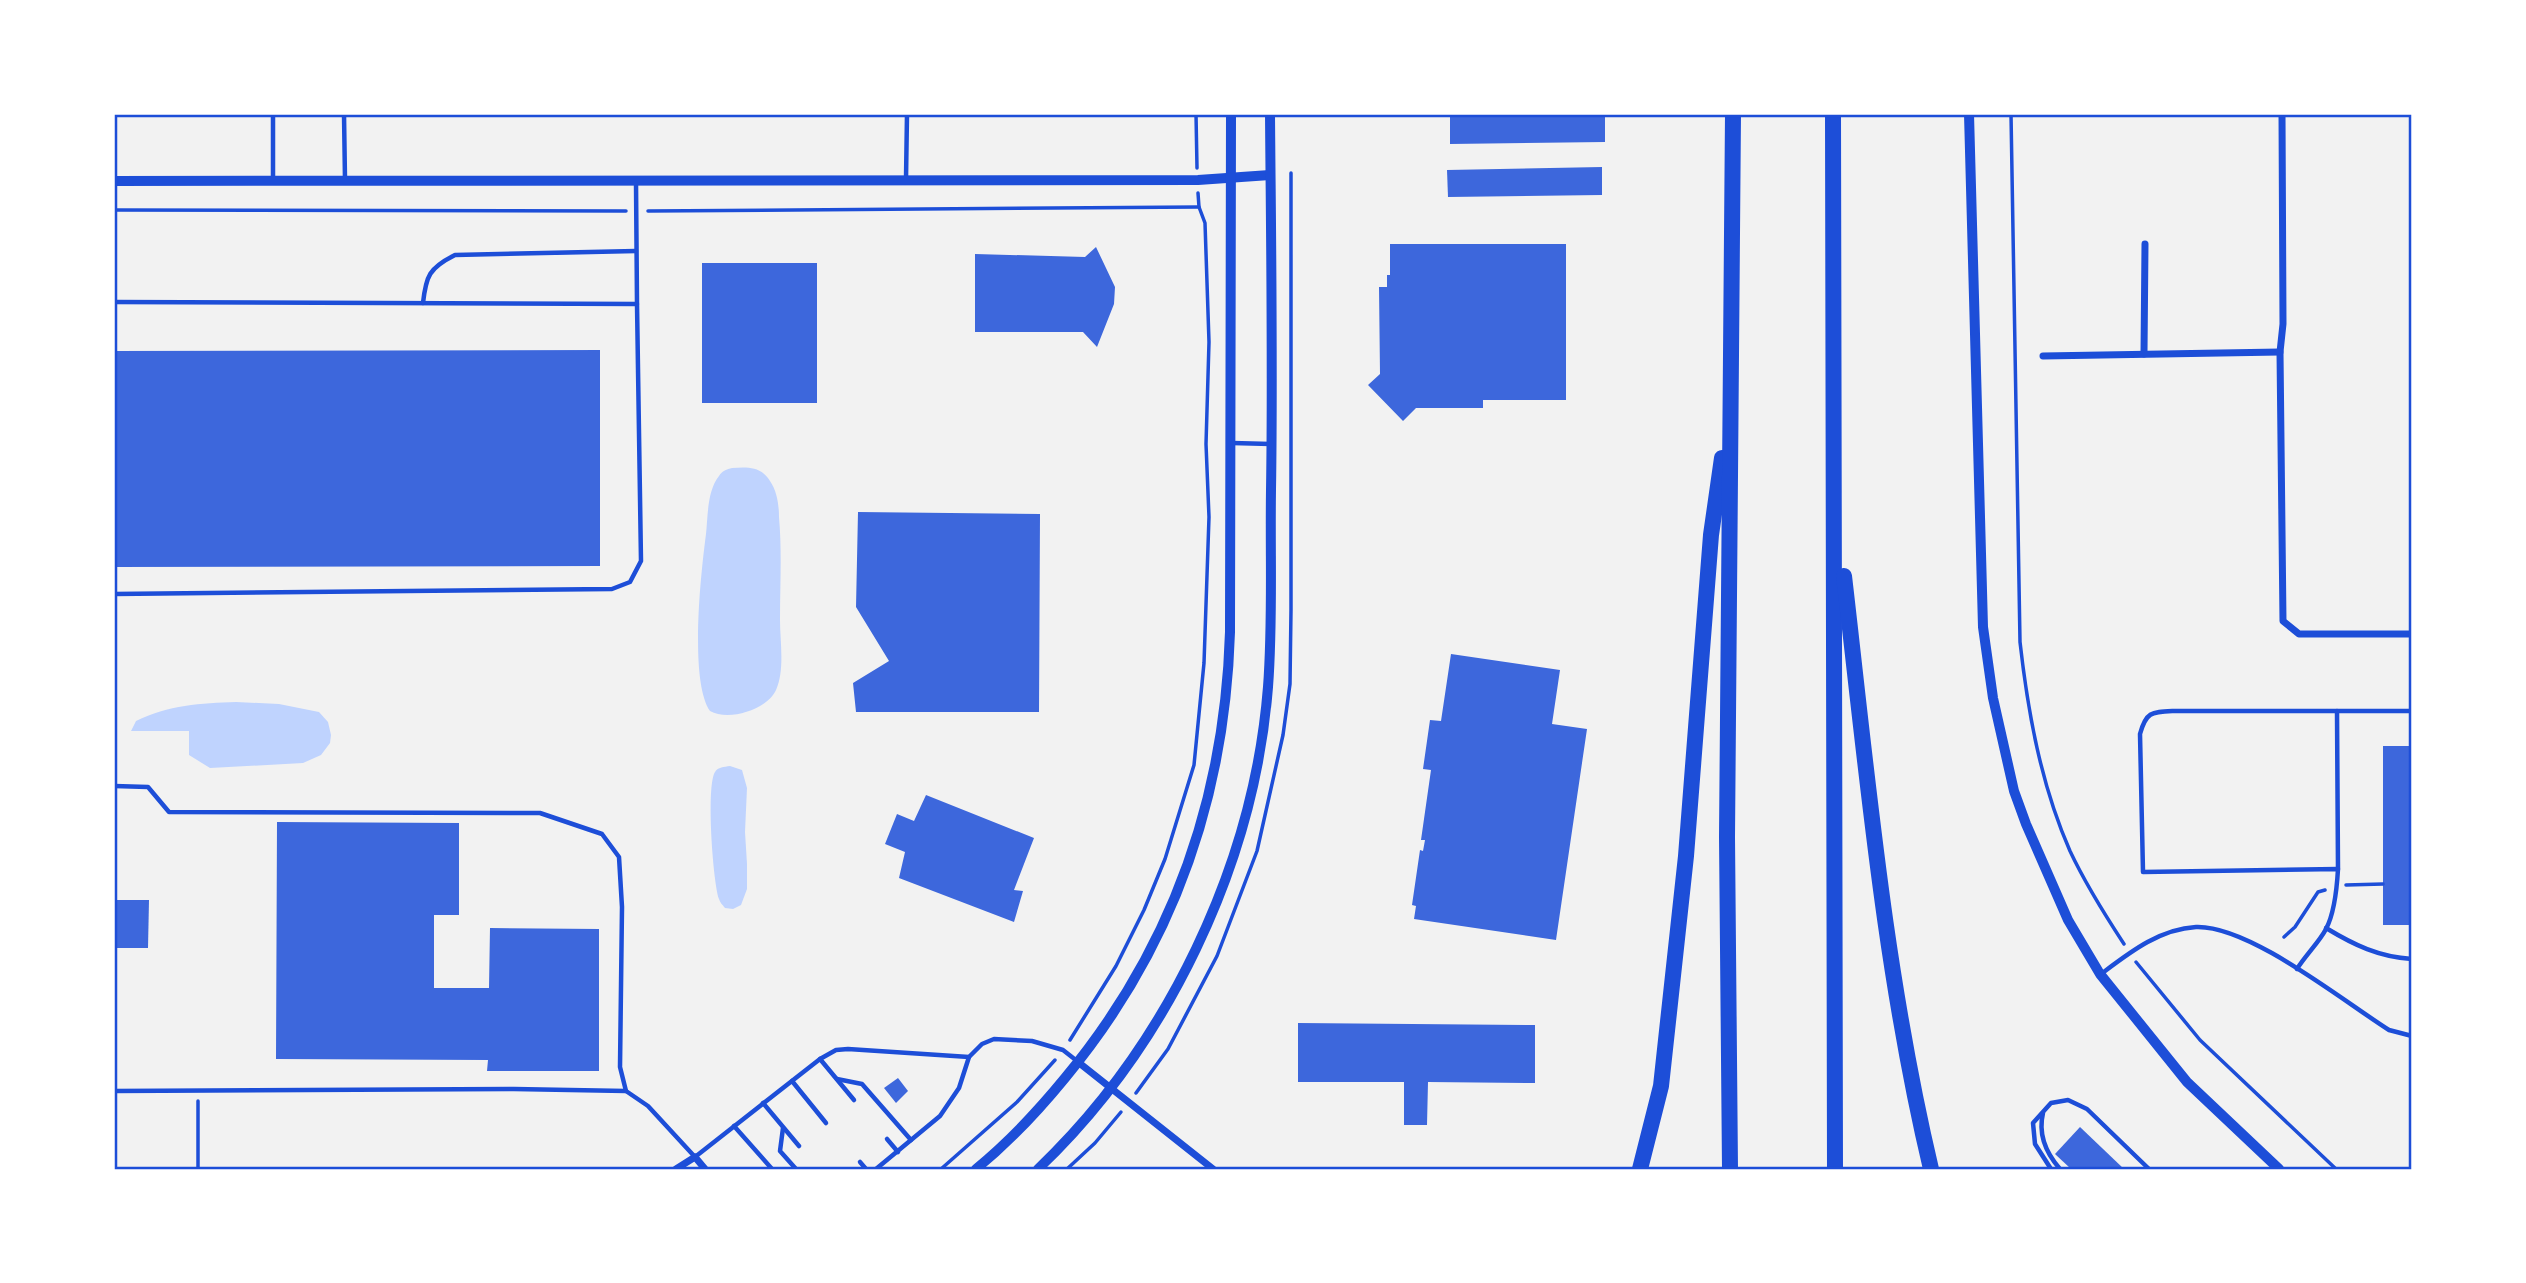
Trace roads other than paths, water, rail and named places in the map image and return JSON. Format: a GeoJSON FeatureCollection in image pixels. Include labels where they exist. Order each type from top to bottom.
{"type":"FeatureCollection","features":[{"type":"Feature","properties":{"kind":"highway"},"geometry":{"type":"LineString","coordinates":[[1730,1169],[1727,837],[1733,114]]}},
{"type":"Feature","properties":{"kind":"highway"},"geometry":{"type":"LineString","coordinates":[[1833,114],[1835,1169]]}},
{"type":"Feature","properties":{"kind":"highway"},"geometry":{"type":"LineString","coordinates":[[1640,1169],[1661,1086],[1686,856],[1711,535],[1731,394]]}},
{"type":"Feature","properties":{"kind":"highway"},"geometry":{"type":"LineString","coordinates":[[1835,504],[1879,871],[1908,1054],[1931,1169]]}},
{"type":"Feature","properties":{"kind":"street"},"geometry":{"type":"LineString","coordinates":[[976,1169],[1037,1113],[1113,1015],[1169,914],[1203,819],[1216,765],[1228,681],[1232,443],[1231,114]]}},
{"type":"Feature","properties":{"kind":"street"},"geometry":{"type":"LineString","coordinates":[[1038,1169],[1069,1140],[1111,1089],[1147,1035],[1200,940],[1225,882],[1242,828],[1268,688],[1272,444],[1270,114]]}},
{"type":"Feature","properties":{"kind":"street"},"geometry":{"type":"LineString","coordinates":[[1969,114],[1983,627],[1993,698],[2014,791],[2068,920],[2100,974],[2187,1082],[2274,1168]]}},
{"type":"Feature","properties":{"kind":"street"},"geometry":{"type":"LineString","coordinates":[[2282,114],[2283,324],[2280,352],[2283,621],[2299,634],[2412,634]]}},
{"type":"Feature","properties":{"kind":"street"},"geometry":{"type":"LineString","coordinates":[[114,181],[1198,180],[1270,175]]}},
{"type":"Feature","properties":{"kind":"street"},"geometry":{"type":"LineString","coordinates":[[2144,354],[2145,244]]}},
{"type":"Feature","properties":{"kind":"street"},"geometry":{"type":"LineString","coordinates":[[2043,356],[2280,352]]}},
{"type":"Feature","properties":{"kind":"street"},"geometry":{"type":"LineString","coordinates":[[1078,1062],[1213,1169]]}},
{"type":"Feature","properties":{"kind":"street"},"geometry":{"type":"LineString","coordinates":[[676,1169],[695,1157],[705,1169]]}},
{"type":"Feature","properties":{"kind":"lane"},"geometry":{"type":"LineString","coordinates":[[273,114],[273,180]]}},
{"type":"Feature","properties":{"kind":"lane"},"geometry":{"type":"LineString","coordinates":[[344,114],[345,181]]}},
{"type":"Feature","properties":{"kind":"lane"},"geometry":{"type":"LineString","coordinates":[[906,179],[907,114]]}},
{"type":"Feature","properties":{"kind":"lane"},"geometry":{"type":"LineString","coordinates":[[114,594],[612,589],[630,582],[641,561],[636,181]]}},
{"type":"Feature","properties":{"kind":"lane"},"geometry":{"type":"LineString","coordinates":[[424,303],[426,278],[439,263],[455,255],[636,251]]}},
{"type":"Feature","properties":{"kind":"lane"},"geometry":{"type":"LineString","coordinates":[[114,302],[637,304]]}},
{"type":"Feature","properties":{"kind":"lane"},"geometry":{"type":"LineString","coordinates":[[1232,443],[1272,444]]}},
{"type":"Feature","properties":{"kind":"lane"},"geometry":{"type":"LineString","coordinates":[[2338,869],[2143,872],[2140,734],[2145,719],[2154,712],[2412,710]]}},
{"type":"Feature","properties":{"kind":"lane"},"geometry":{"type":"LineString","coordinates":[[2297,970],[2326,928],[2337,887],[2337,711]]}},
{"type":"Feature","properties":{"kind":"lane"},"geometry":{"type":"LineString","coordinates":[[114,786],[148,787],[169,812],[540,813],[602,834],[619,857],[622,907],[620,1067],[626,1091]]}},
{"type":"Feature","properties":{"kind":"lane"},"geometry":{"type":"LineString","coordinates":[[2100,974],[2144,943],[2170,932],[2196,927],[2220,930],[2249,940],[2389,1030],[2412,1037]]}},
{"type":"Feature","properties":{"kind":"lane"},"geometry":{"type":"LineString","coordinates":[[2326,928],[2356,946],[2378,954],[2412,959]]}},
{"type":"Feature","properties":{"kind":"lane"},"geometry":{"type":"LineString","coordinates":[[876,1169],[940,1116],[959,1088],[970,1057],[982,1044],[994,1039],[1032,1041],[1063,1051],[1078,1062]]}},
{"type":"Feature","properties":{"kind":"lane"},"geometry":{"type":"LineString","coordinates":[[114,1091],[626,1091],[648,1106],[695,1157],[835,1050],[970,1057]]}},
{"type":"Feature","properties":{"kind":"lane"},"geometry":{"type":"LineString","coordinates":[[820,1059],[854,1100]]}},
{"type":"Feature","properties":{"kind":"lane"},"geometry":{"type":"LineString","coordinates":[[837,1080],[862,1084],[911,1140]]}},
{"type":"Feature","properties":{"kind":"lane"},"geometry":{"type":"LineString","coordinates":[[792,1081],[826,1123]]}},
{"type":"Feature","properties":{"kind":"lane"},"geometry":{"type":"LineString","coordinates":[[2051,1169],[2035,1143],[2033,1123],[2051,1103],[2068,1100],[2087,1109],[2149,1169]]}},
{"type":"Feature","properties":{"kind":"lane"},"geometry":{"type":"LineString","coordinates":[[763,1103],[799,1146]]}},
{"type":"Feature","properties":{"kind":"lane"},"geometry":{"type":"LineString","coordinates":[[2045,1108],[2041,1123],[2042,1137],[2051,1159],[2060,1169]]}},
{"type":"Feature","properties":{"kind":"lane"},"geometry":{"type":"LineString","coordinates":[[734,1126],[772,1169]]}},
{"type":"Feature","properties":{"kind":"lane"},"geometry":{"type":"LineString","coordinates":[[783,1127],[780,1151],[796,1169]]}},
{"type":"Feature","properties":{"kind":"lane"},"geometry":{"type":"LineString","coordinates":[[887,1139],[898,1152]]}},
{"type":"Feature","properties":{"kind":"lane"},"geometry":{"type":"LineString","coordinates":[[860,1162],[866,1169]]}},
{"type":"Feature","properties":{"kind":"water"},"geometry":{"type":"Polygon","coordinates":[[[732,468],[748,468],[762,472],[772,485],[777,498],[781,665],[779,682],[772,697],[747,712],[727,715],[710,711],[704,696],[700,676],[698,625],[710,496],[720,474],[732,468]]]}},
{"type":"Feature","properties":{"kind":"water"},"geometry":{"type":"Polygon","coordinates":[[[197,704],[279,704],[319,712],[328,722],[330,743],[321,755],[303,763],[210,768],[189,755],[189,731],[131,731],[136,721],[160,711],[197,704]]]}},
{"type":"Feature","properties":{"kind":"water"},"geometry":{"type":"Polygon","coordinates":[[[730,766],[742,770],[747,788],[747,889],[741,905],[733,909],[725,908],[719,899],[711,814],[712,781],[715,772],[719,768],[730,766]]]}}]}
